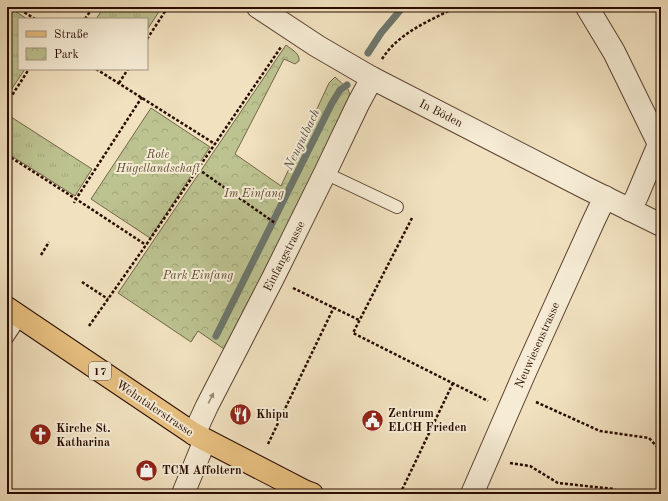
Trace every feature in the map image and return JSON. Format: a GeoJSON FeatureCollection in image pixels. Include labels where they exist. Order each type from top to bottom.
{"type":"FeatureCollection","features":[{"type":"Feature","properties":{"kind":"main road","name":"Wehntalerstrasse"},"geometry":{"type":"LineString","coordinates":[[14,312],[200,437],[312,494]]}},
{"type":"Feature","properties":{"kind":"street","name":"In Böden"},"geometry":{"type":"LineString","coordinates":[[258,7],[317,46],[376,69],[605,198],[661,225]]}},
{"type":"Feature","properties":{"kind":"street"},"geometry":{"type":"LineString","coordinates":[[587,7],[614,52],[660,143],[630,210]]}},
{"type":"Feature","properties":{"kind":"street","name":"Einfangstrasse"},"geometry":{"type":"LineString","coordinates":[[183,494],[200,437],[207,406],[273,278],[376,69]]}},
{"type":"Feature","properties":{"kind":"street","name":"Neuwiesenstrasse"},"geometry":{"type":"LineString","coordinates":[[472,494],[590,227],[605,198]]}},
{"type":"Feature","properties":{"kind":"lane"},"geometry":{"type":"LineString","coordinates":[[325,173],[397,207]]}},
{"type":"Feature","properties":{"kind":"lane"},"geometry":{"type":"LineString","coordinates":[[7,338],[14,312]]}},
{"type":"Feature","properties":{"kind":"path"},"geometry":{"type":"LineString","coordinates":[[16,7],[33,18]]}},
{"type":"Feature","properties":{"kind":"path"},"geometry":{"type":"LineString","coordinates":[[86,18],[93,7]]}},
{"type":"Feature","properties":{"kind":"path"},"geometry":{"type":"LineString","coordinates":[[148,37],[168,7]]}},
{"type":"Feature","properties":{"kind":"path"},"geometry":{"type":"LineString","coordinates":[[376,69],[383,57],[409,32],[456,7]]}},
{"type":"Feature","properties":{"kind":"path"},"geometry":{"type":"LineString","coordinates":[[89,326],[285,42]]}},
{"type":"Feature","properties":{"kind":"path"},"geometry":{"type":"LineString","coordinates":[[7,103],[28,70]]}},
{"type":"Feature","properties":{"kind":"path"},"geometry":{"type":"LineString","coordinates":[[98,70],[215,144]]}},
{"type":"Feature","properties":{"kind":"path"},"geometry":{"type":"LineString","coordinates":[[119,83],[127,70]]}},
{"type":"Feature","properties":{"kind":"path"},"geometry":{"type":"LineString","coordinates":[[74,203],[142,97]]}},
{"type":"Feature","properties":{"kind":"path"},"geometry":{"type":"LineString","coordinates":[[7,155],[146,245]]}},
{"type":"Feature","properties":{"kind":"path"},"geometry":{"type":"LineString","coordinates":[[198,169],[262,214]]}},
{"type":"Feature","properties":{"kind":"path"},"geometry":{"type":"LineString","coordinates":[[397,207],[414,216],[353,333],[453,383],[600,431],[649,438],[661,451]]}},
{"type":"Feature","properties":{"kind":"path"},"geometry":{"type":"LineString","coordinates":[[41,255],[49,242]]}},
{"type":"Feature","properties":{"kind":"path"},"geometry":{"type":"LineString","coordinates":[[273,278],[359,320]]}},
{"type":"Feature","properties":{"kind":"path"},"geometry":{"type":"LineString","coordinates":[[82,282],[108,299]]}},
{"type":"Feature","properties":{"kind":"path"},"geometry":{"type":"LineString","coordinates":[[268,444],[334,307]]}},
{"type":"Feature","properties":{"kind":"path"},"geometry":{"type":"LineString","coordinates":[[400,494],[453,383]]}},
{"type":"Feature","properties":{"kind":"path"},"geometry":{"type":"LineString","coordinates":[[490,454],[506,462],[530,466],[558,483],[614,490],[619,494]]}},
{"type":"Feature","properties":{"kind":"green space"},"geometry":{"type":"Polygon","coordinates":[[[7,7],[9,7],[26,18],[18,18],[18,70],[24,70],[7,96],[7,7]]]}},
{"type":"Feature","properties":{"kind":"green space"},"geometry":{"type":"Polygon","coordinates":[[[104,7],[162,7],[148,28],[148,18],[97,18],[104,7]]]}},
{"type":"Feature","properties":{"kind":"green space","name":"Park Einfang"},"geometry":{"type":"Polygon","coordinates":[[[286,45],[297,54],[299,61],[295,64],[284,59],[235,154],[281,186],[329,83],[335,77],[348,89],[350,95],[288,231],[224,349],[198,331],[191,342],[118,293],[286,45]]]}},
{"type":"Feature","properties":{"kind":"green space","name":"Rote Hügellandschaft"},"geometry":{"type":"Polygon","coordinates":[[[151,108],[210,147],[150,238],[91,199],[151,108]]]}},
{"type":"Feature","properties":{"kind":"green space"},"geometry":{"type":"Polygon","coordinates":[[[8,115],[92,169],[75,196],[7,153],[8,115]]]}},
{"type":"Feature","properties":{"kind":"waterway","name":"Neugutbach"},"geometry":{"type":"LineString","coordinates":[[368,53],[381,33],[403,7]]}},
{"type":"Feature","properties":{"kind":"waterway","name":"Neugutbach"},"geometry":{"type":"LineString","coordinates":[[216,336],[332,103],[340,90],[347,85]]}},
{"type":"Feature","properties":{"kind":"place","name":"Khipu"},"geometry":{"type":"Point","coordinates":[241,414]}},
{"type":"Feature","properties":{"kind":"place","name":"Zentrum ELCH Frieden"},"geometry":{"type":"Point","coordinates":[373,420]}},
{"type":"Feature","properties":{"kind":"place","name":"Kirche St. Katharina"},"geometry":{"type":"Point","coordinates":[40,435]}},
{"type":"Feature","properties":{"kind":"place","name":"TCM Affoltern"},"geometry":{"type":"Point","coordinates":[147,470]}},
{"type":"Feature","properties":{"kind":"park label","name":"Im Einfang"},"geometry":{"type":"Point","coordinates":[254,193]}}]}
